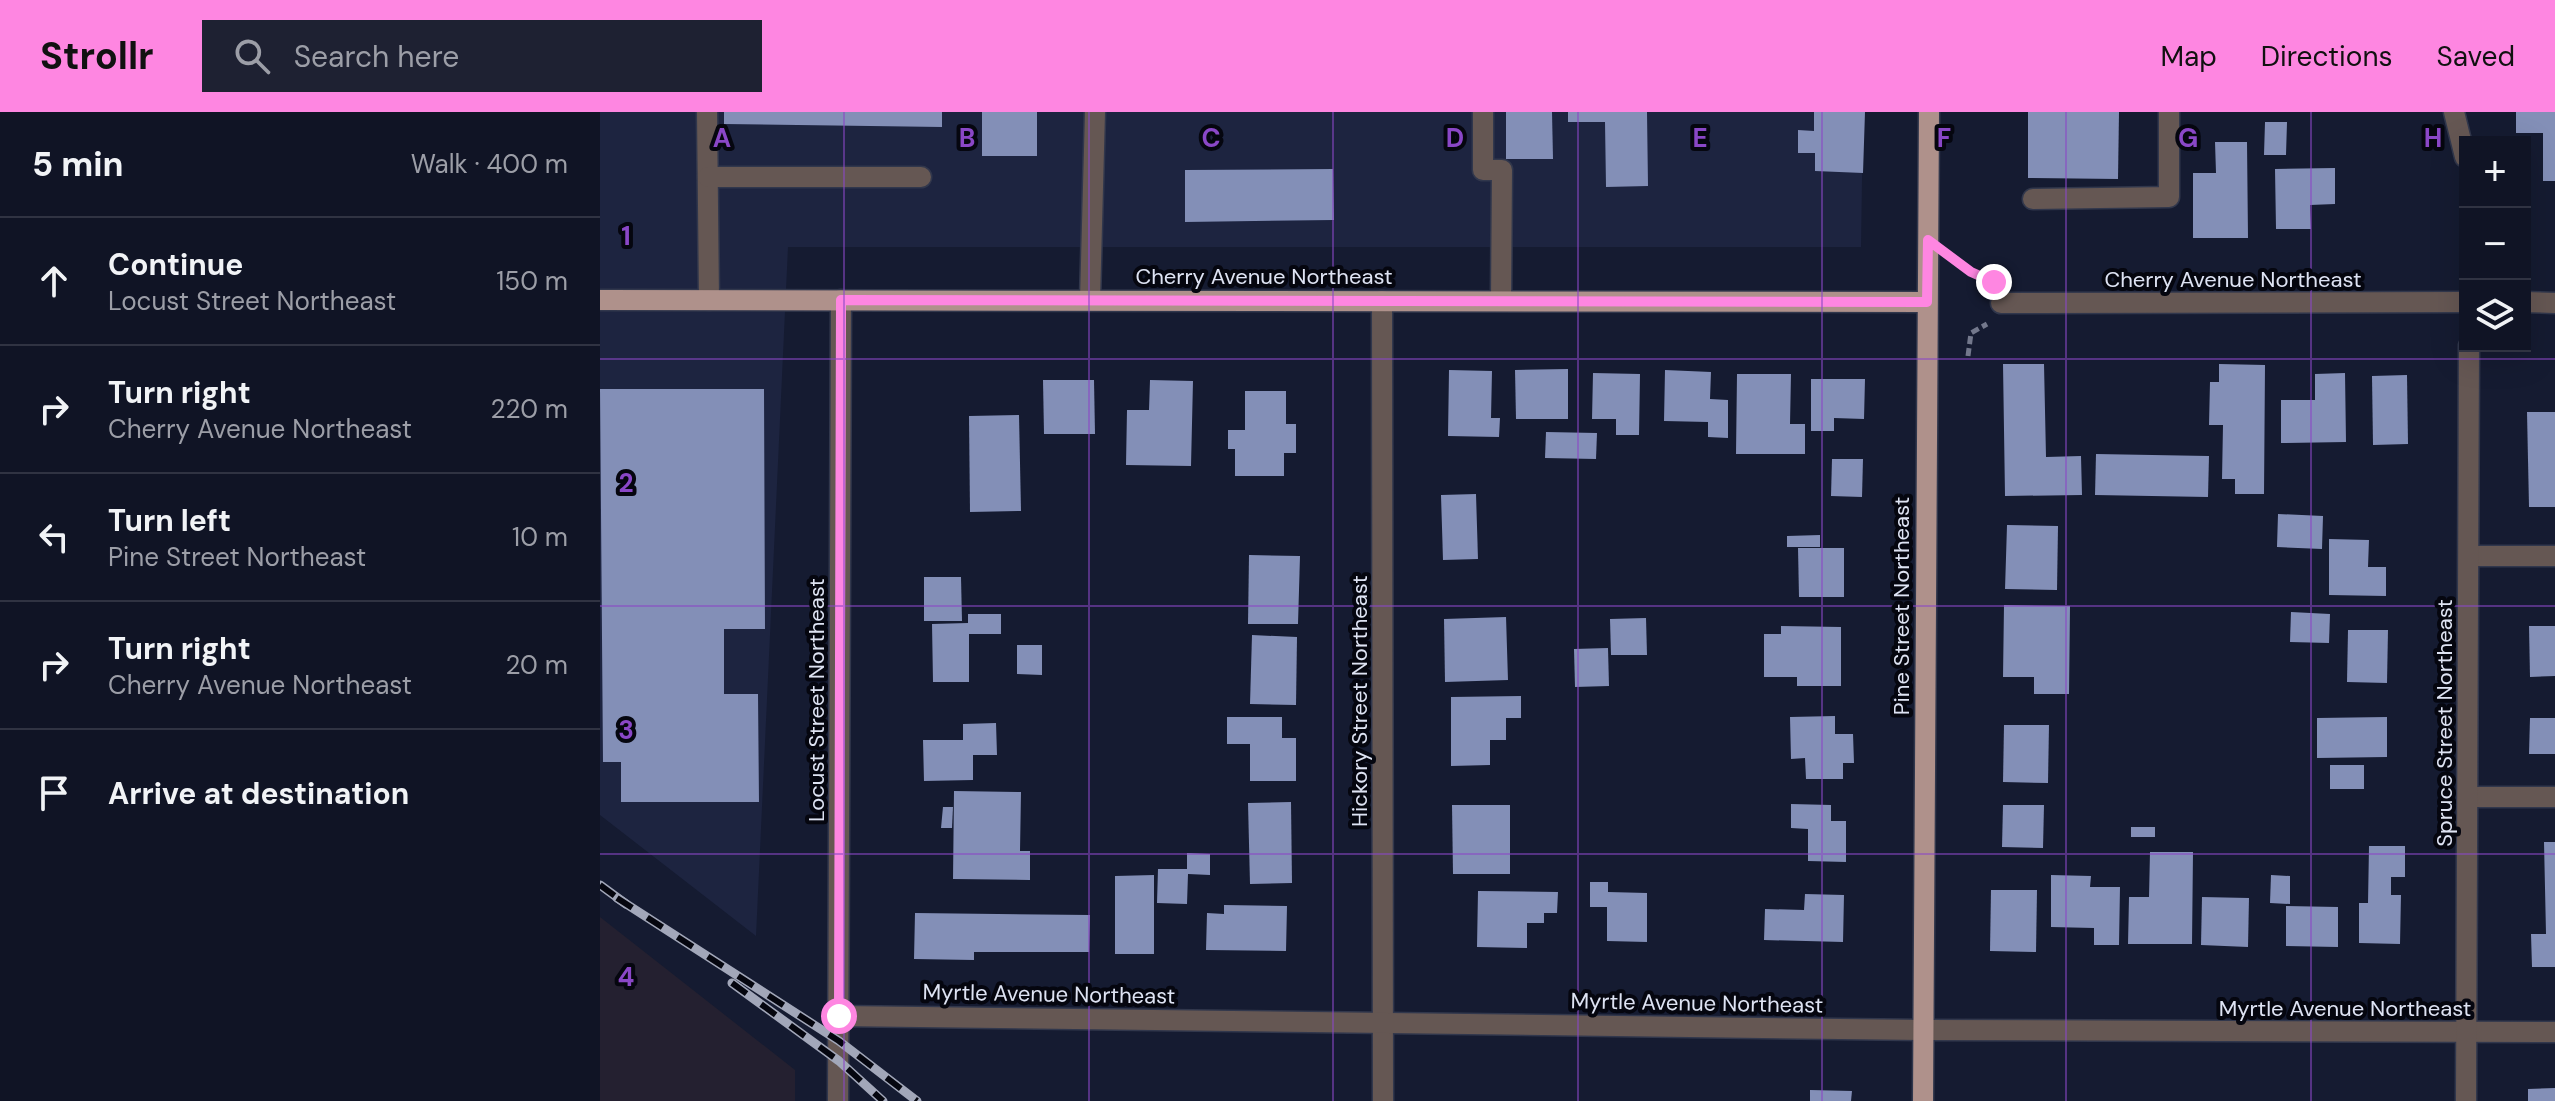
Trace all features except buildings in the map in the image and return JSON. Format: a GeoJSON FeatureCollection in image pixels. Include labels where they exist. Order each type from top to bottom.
{"type":"FeatureCollection","features":[{"type":"Feature","properties":{"kind":"main road","name":"Pine Street Northeast"},"geometry":{"type":"LineString","coordinates":[[1923,1101],[1929,112]]}},
{"type":"Feature","properties":{"kind":"main road","name":"Cherry Avenue Northeast"},"geometry":{"type":"LineString","coordinates":[[600,300],[1927,302]]}},
{"type":"Feature","properties":{"kind":"street"},"geometry":{"type":"LineString","coordinates":[[707,112],[709,300]]}},
{"type":"Feature","properties":{"kind":"street"},"geometry":{"type":"LineString","coordinates":[[1090,300],[1095,112]]}},
{"type":"Feature","properties":{"kind":"street"},"geometry":{"type":"LineString","coordinates":[[1483,112],[1483,170],[1502,170],[1501,301]]}},
{"type":"Feature","properties":{"kind":"street"},"geometry":{"type":"LineString","coordinates":[[2033,199],[2169,197],[2169,112]]}},
{"type":"Feature","properties":{"kind":"street"},"geometry":{"type":"LineString","coordinates":[[2454,112],[2460,136]]}},
{"type":"Feature","properties":{"kind":"street"},"geometry":{"type":"LineString","coordinates":[[708,177],[921,177]]}},
{"type":"Feature","properties":{"kind":"street","name":"Locust Street Northeast"},"geometry":{"type":"LineString","coordinates":[[838,1101],[841,300]]}},
{"type":"Feature","properties":{"kind":"street","name":"Hickory Street Northeast"},"geometry":{"type":"LineString","coordinates":[[1382,301],[1383,1101]]}},
{"type":"Feature","properties":{"kind":"street","name":"Cherry Avenue Northeast"},"geometry":{"type":"LineString","coordinates":[[2001,303],[2459,302]]}},
{"type":"Feature","properties":{"kind":"street"},"geometry":{"type":"LineString","coordinates":[[2531,302],[2555,303]]}},
{"type":"Feature","properties":{"kind":"street","name":"Spruce Street Northeast"},"geometry":{"type":"LineString","coordinates":[[2466,1101],[2469,352]]}},
{"type":"Feature","properties":{"kind":"street"},"geometry":{"type":"LineString","coordinates":[[2469,556],[2555,556]]}},
{"type":"Feature","properties":{"kind":"street"},"geometry":{"type":"LineString","coordinates":[[2468,797],[2555,797]]}},
{"type":"Feature","properties":{"kind":"street","name":"Myrtle Avenue Northeast"},"geometry":{"type":"LineString","coordinates":[[839,1016],[1923,1030],[2555,1032]]}},
{"type":"Feature","properties":{"kind":"path"},"geometry":{"type":"LineString","coordinates":[[1928,240],[1971,272],[1994,282],[2001,303],[1991,322],[1971,333],[1968,356]]}},
{"type":"Feature","properties":{"kind":"shaded area"},"geometry":{"type":"Polygon","coordinates":[[[600,112],[1863,112],[1861,247],[788,247],[756,936],[600,815],[600,112]]]}},
{"type":"Feature","properties":{"kind":"shaded area"},"geometry":{"type":"Polygon","coordinates":[[[600,917],[795,1070],[795,1101],[600,1101],[600,917]]]}},
{"type":"Feature","properties":{"kind":"railway"},"geometry":{"type":"LineString","coordinates":[[600,885],[626,904]]}},
{"type":"Feature","properties":{"kind":"railway"},"geometry":{"type":"LineString","coordinates":[[617,898],[839,1041],[917,1101]]}},
{"type":"Feature","properties":{"kind":"railway"},"geometry":{"type":"LineString","coordinates":[[732,983],[839,1061],[883,1101]]}},
{"type":"Feature","properties":{"kind":"route"},"geometry":{"type":"LineString","coordinates":[[839,1016],[841,300],[1927,302],[1928,240],[1971,272],[1994,282]]}}]}
